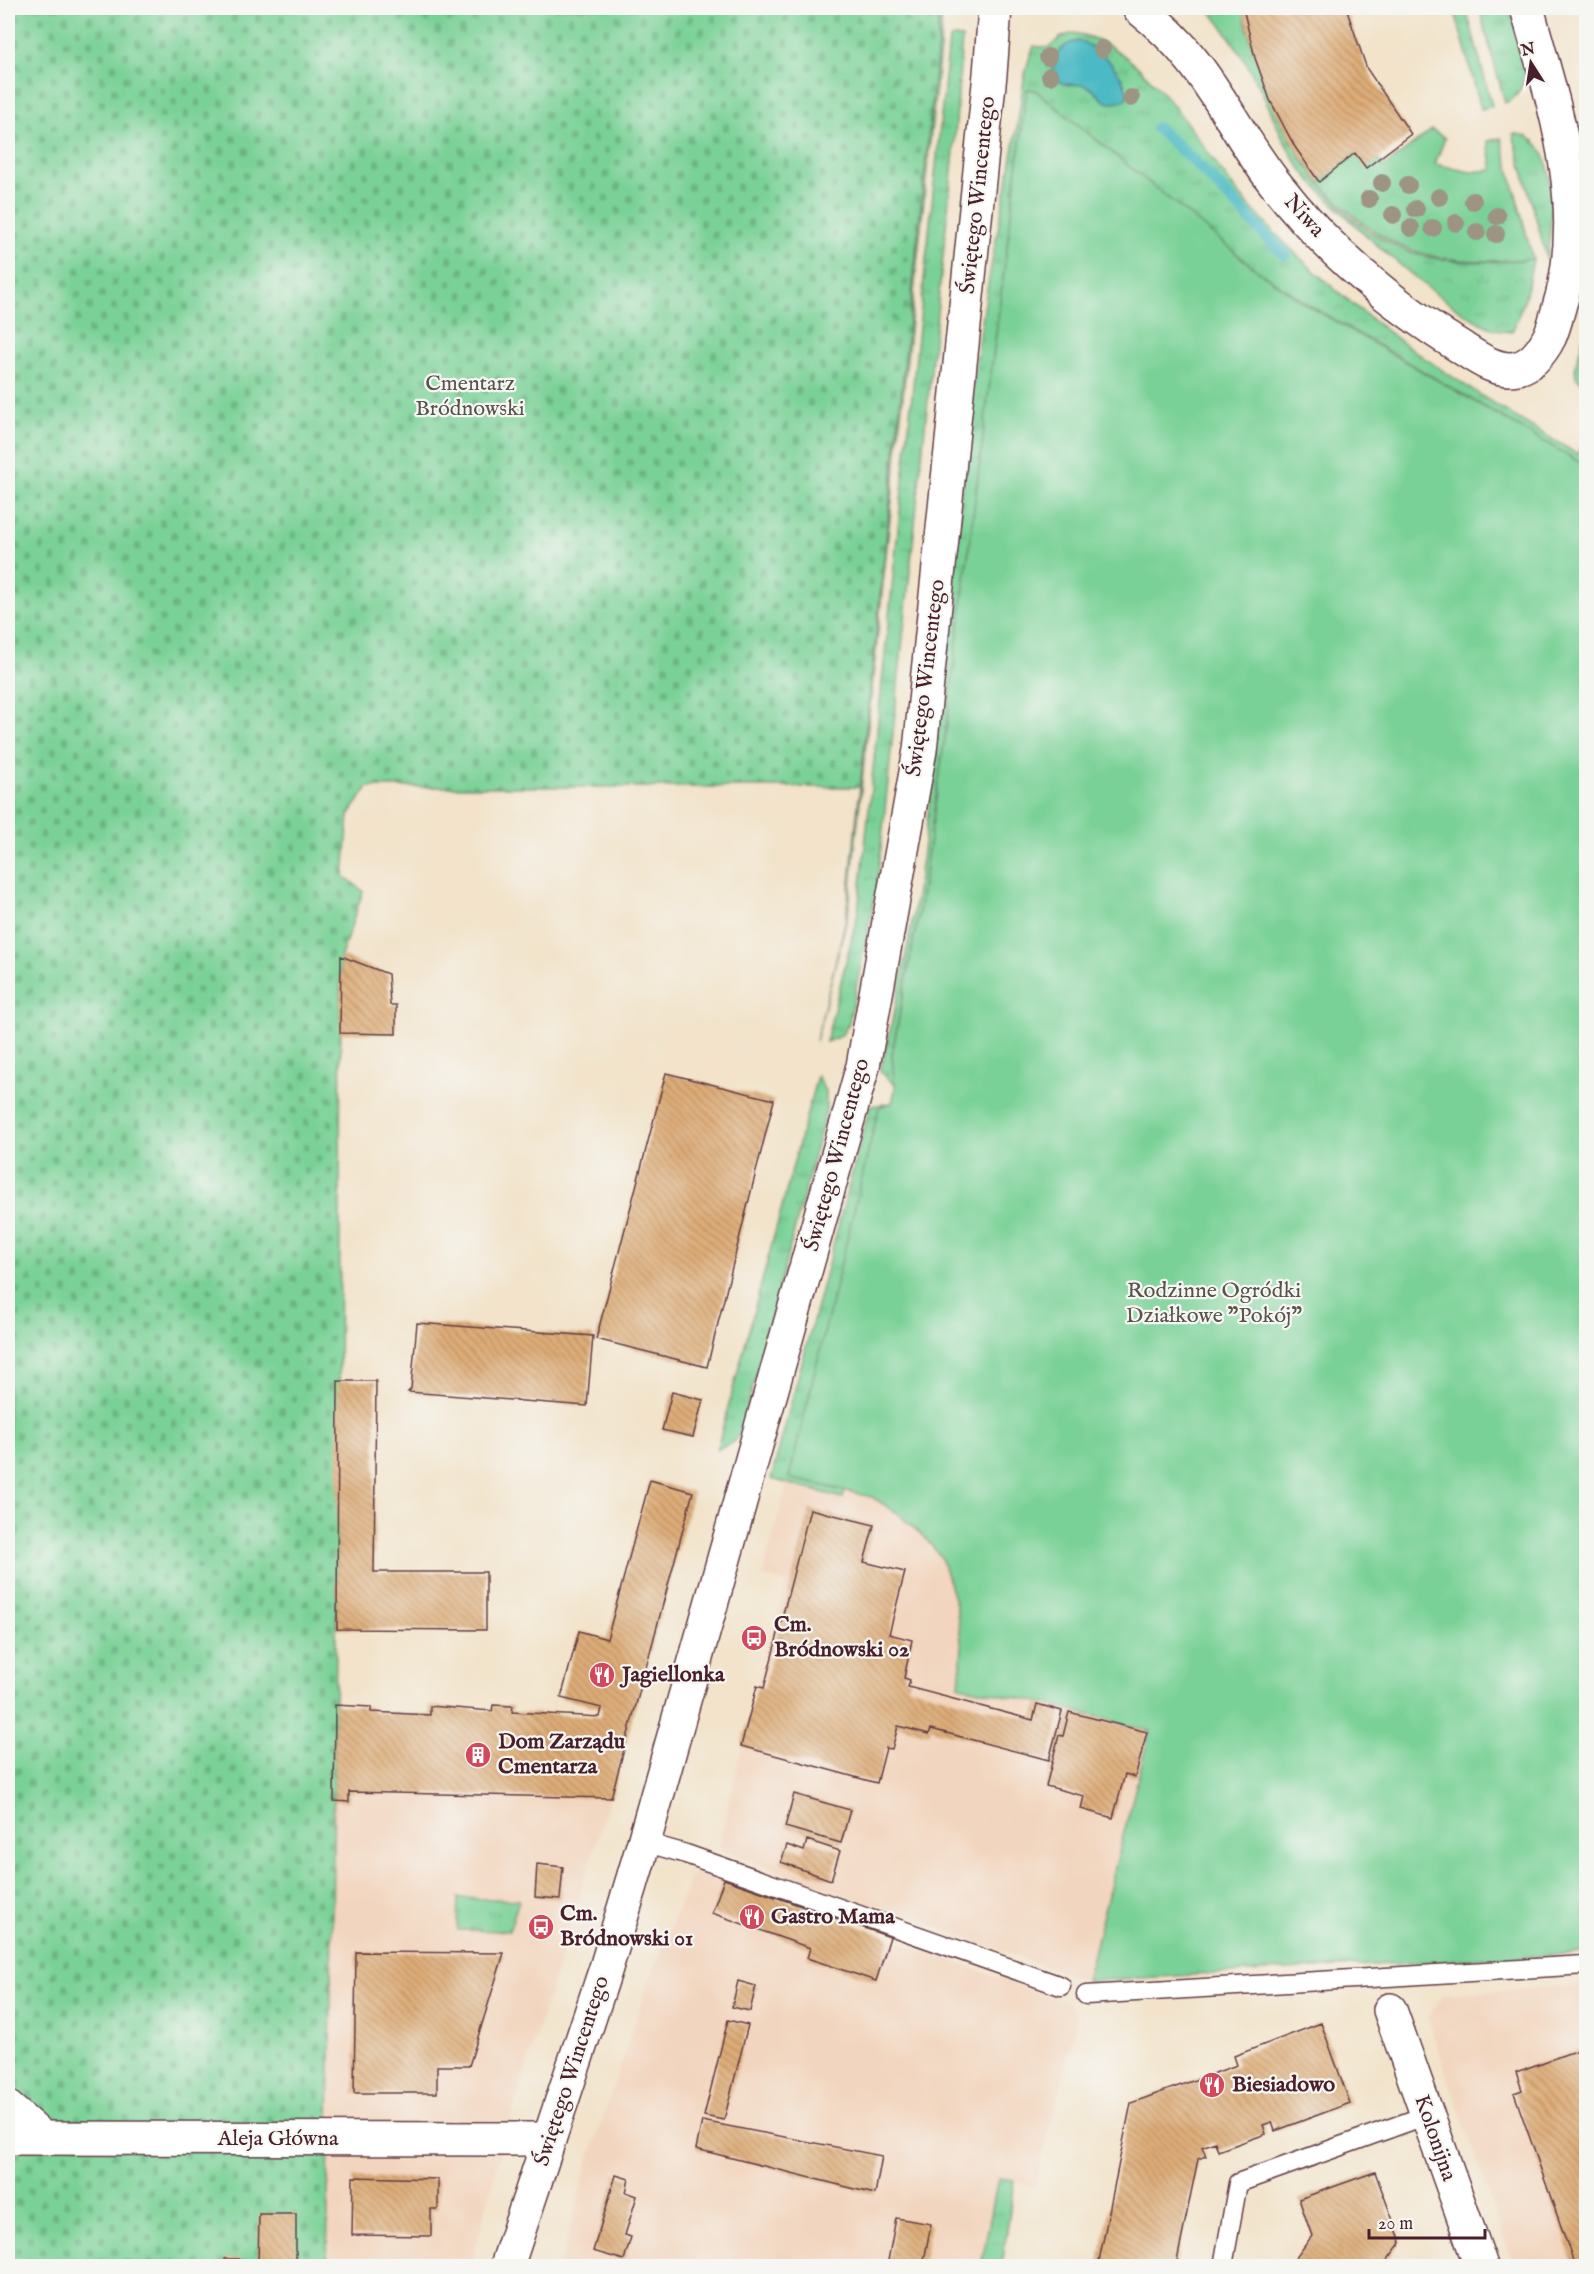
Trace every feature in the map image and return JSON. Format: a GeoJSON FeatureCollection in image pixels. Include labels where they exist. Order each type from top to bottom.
{"type":"FeatureCollection","features":[{"type":"Feature","properties":{"kind":"street","name":"Świętego Wincentego"},"geometry":{"type":"LineString","coordinates":[[507,2266],[606,1968],[644,1842],[863,1066],[920,750],[995,8]]}},
{"type":"Feature","properties":{"kind":"street","name":"Niwa"},"geometry":{"type":"LineString","coordinates":[[1139,8],[1159,24],[1194,62],[1274,183],[1351,266],[1402,308],[1474,355],[1501,368],[1517,369],[1530,363],[1550,336],[1577,272]]}},
{"type":"Feature","properties":{"kind":"street"},"geometry":{"type":"LineString","coordinates":[[1527,8],[1568,172],[1577,272]]}},
{"type":"Feature","properties":{"kind":"street","name":"Kolonijna"},"geometry":{"type":"LineString","coordinates":[[1390,2010],[1481,2266]]}},
{"type":"Feature","properties":{"kind":"street"},"geometry":{"type":"LineString","coordinates":[[8,2104],[47,2138]]}},
{"type":"Feature","properties":{"kind":"street","name":"Aleja Główna"},"geometry":{"type":"LineString","coordinates":[[8,2138],[549,2139]]}},
{"type":"Feature","properties":{"kind":"lane"},"geometry":{"type":"LineString","coordinates":[[644,1842],[686,1854],[1061,1986]]}},
{"type":"Feature","properties":{"kind":"lane"},"geometry":{"type":"LineString","coordinates":[[1086,1995],[1587,1965]]}},
{"type":"Feature","properties":{"kind":"lane"},"geometry":{"type":"LineString","coordinates":[[1223,2266],[1238,2183],[1427,2115]]}},
{"type":"Feature","properties":{"kind":"shaded area"},"geometry":{"type":"Polygon","coordinates":[[[789,1478],[872,1497],[896,1512],[925,1538],[941,1557],[956,1605],[962,1647],[959,1686],[1053,1705],[1150,1731],[1086,1981],[721,1850],[719,1845],[749,1715],[786,1583],[762,1576],[789,1478]]]}},
{"type":"Feature","properties":{"kind":"shaded area"},"geometry":{"type":"Polygon","coordinates":[[[349,1792],[610,1798],[504,2139],[471,2266],[327,2266],[334,1801],[349,1792]]]}},
{"type":"Feature","properties":{"kind":"shaded area"},"geometry":{"type":"Polygon","coordinates":[[[702,1871],[1067,2002],[1078,2016],[1035,2186],[998,2179],[981,2266],[560,2266],[587,2165],[647,1986],[692,1874],[702,1871]]]}},
{"type":"Feature","properties":{"kind":"shaded area"},"geometry":{"type":"Polygon","coordinates":[[[1586,1985],[1586,2266],[1513,2266],[1428,2019],[1443,1994],[1586,1985]]]}},
{"type":"Feature","properties":{"kind":"green space","name":"Cmentarz Bródnowski"},"geometry":{"type":"Polygon","coordinates":[[[8,8],[938,8],[938,43],[860,787],[368,787],[349,815],[344,876],[363,891],[341,956],[339,1436],[327,2266],[8,2266],[8,8]]]}},
{"type":"Feature","properties":{"kind":"green space"},"geometry":{"type":"Polygon","coordinates":[[[938,8],[942,8],[940,49],[848,913],[816,1041],[846,920],[938,43],[938,8]]]}},
{"type":"Feature","properties":{"kind":"green space"},"geometry":{"type":"Polygon","coordinates":[[[1208,8],[1243,8],[1264,81],[1280,118],[1299,154],[1323,187],[1350,215],[1381,238],[1416,254],[1445,260],[1474,262],[1533,259],[1526,295],[1513,330],[1496,329],[1469,317],[1438,295],[1369,238],[1315,185],[1289,150],[1244,59],[1208,8]]]}},
{"type":"Feature","properties":{"kind":"green space"},"geometry":{"type":"Polygon","coordinates":[[[1454,8],[1466,8],[1492,106],[1481,109],[1454,8]]]}},
{"type":"Feature","properties":{"kind":"green space"},"geometry":{"type":"Polygon","coordinates":[[[1479,8],[1509,8],[1521,47],[1524,61],[1522,85],[1516,95],[1505,103],[1479,8]]]}},
{"type":"Feature","properties":{"kind":"green space"},"geometry":{"type":"Polygon","coordinates":[[[1073,33],[1099,41],[1123,55],[1146,75],[1187,123],[1239,194],[1276,235],[1355,306],[1440,369],[1577,454],[1586,438],[1586,466],[1309,305],[1259,272],[1035,90],[1027,89],[945,738],[919,912],[892,1054],[895,1085],[880,1071],[904,965],[922,859],[936,751],[968,428],[982,321],[1023,83],[1030,55],[1034,46],[1049,48],[1060,38],[1073,33]]]}},
{"type":"Feature","properties":{"kind":"green space"},"geometry":{"type":"Polygon","coordinates":[[[953,37],[962,38],[954,151],[877,886],[849,1023],[841,1036],[826,1042],[858,913],[949,40],[953,37]]]}},
{"type":"Feature","properties":{"kind":"green space","name":"Rodzinne Ogródki Działkowe \"Pokój\""},"geometry":{"type":"Polygon","coordinates":[[[1027,89],[1035,90],[1259,272],[1309,306],[1586,466],[1586,1953],[1086,1981],[1150,1731],[1053,1705],[959,1686],[962,1647],[956,1605],[941,1557],[925,1538],[896,1512],[872,1497],[789,1478],[879,1107],[892,1103],[895,1089],[892,1054],[919,912],[945,738],[1027,89]]]}},
{"type":"Feature","properties":{"kind":"green space"},"geometry":{"type":"Polygon","coordinates":[[[1432,130],[1445,138],[1435,164],[1470,172],[1493,170],[1488,141],[1501,138],[1533,259],[1468,260],[1415,251],[1391,241],[1368,227],[1319,182],[1355,153],[1366,167],[1377,159],[1384,167],[1432,130]]]}},
{"type":"Feature","properties":{"kind":"green space"},"geometry":{"type":"Polygon","coordinates":[[[1513,134],[1529,138],[1540,148],[1547,164],[1551,184],[1551,225],[1547,259],[1513,134]]]}},
{"type":"Feature","properties":{"kind":"green space"},"geometry":{"type":"Polygon","coordinates":[[[1586,328],[1586,386],[1576,377],[1575,367],[1586,328]]]}},
{"type":"Feature","properties":{"kind":"green space"},"geometry":{"type":"Polygon","coordinates":[[[817,1076],[826,1093],[826,1111],[741,1431],[734,1442],[717,1449],[817,1076]]]}},
{"type":"Feature","properties":{"kind":"green space"},"geometry":{"type":"Polygon","coordinates":[[[892,1103],[789,1477],[845,1491],[843,1498],[771,1479],[870,1106],[892,1103]]]}},
{"type":"Feature","properties":{"kind":"green space"},"geometry":{"type":"Polygon","coordinates":[[[458,1898],[519,1900],[509,1931],[457,1930],[458,1898]]]}},
{"type":"Feature","properties":{"kind":"green space"},"geometry":{"type":"Polygon","coordinates":[[[998,2178],[1014,2180],[1002,2266],[981,2266],[998,2178]]]}},
{"type":"Feature","properties":{"kind":"water"},"geometry":{"type":"Polygon","coordinates":[[[1078,41],[1086,43],[1103,55],[1119,73],[1127,91],[1126,99],[1106,102],[1084,85],[1066,84],[1056,79],[1053,66],[1056,54],[1065,46],[1078,41]]]}},
{"type":"Feature","properties":{"kind":"building"},"geometry":{"type":"Polygon","coordinates":[[[1243,8],[1346,8],[1367,69],[1411,134],[1366,168],[1355,153],[1319,182],[1295,147],[1270,100],[1255,58],[1243,8]]]}},
{"type":"Feature","properties":{"kind":"building"},"geometry":{"type":"Polygon","coordinates":[[[341,956],[388,974],[390,1005],[396,1005],[396,1034],[340,1033],[341,956]]]}},
{"type":"Feature","properties":{"kind":"building"},"geometry":{"type":"Polygon","coordinates":[[[666,1073],[774,1100],[707,1367],[596,1339],[666,1073]]]}},
{"type":"Feature","properties":{"kind":"building"},"geometry":{"type":"Polygon","coordinates":[[[417,1323],[593,1336],[587,1406],[408,1392],[411,1389],[417,1323]]]}},
{"type":"Feature","properties":{"kind":"building"},"geometry":{"type":"Polygon","coordinates":[[[338,1381],[376,1381],[374,1572],[486,1572],[486,1630],[337,1629],[338,1381]]]}},
{"type":"Feature","properties":{"kind":"building"},"geometry":{"type":"Polygon","coordinates":[[[672,1392],[703,1400],[693,1437],[662,1430],[672,1392]]]}},
{"type":"Feature","properties":{"kind":"building","name":"Dom Zarządu Cmentarza"},"geometry":{"type":"Polygon","coordinates":[[[650,1480],[693,1492],[611,1798],[349,1792],[349,1802],[334,1801],[335,1705],[371,1707],[371,1712],[430,1715],[430,1706],[492,1711],[493,1705],[513,1706],[512,1712],[600,1717],[602,1708],[561,1698],[579,1631],[607,1639],[650,1480]]]}},
{"type":"Feature","properties":{"kind":"building"},"geometry":{"type":"Polygon","coordinates":[[[810,1509],[874,1525],[864,1562],[905,1572],[889,1634],[912,1640],[904,1678],[910,1680],[908,1687],[1033,1720],[1037,1704],[1062,1711],[1049,1760],[931,1729],[929,1734],[898,1726],[892,1749],[886,1748],[877,1783],[741,1746],[757,1686],[764,1688],[810,1509]]]}},
{"type":"Feature","properties":{"kind":"building"},"geometry":{"type":"Polygon","coordinates":[[[1069,1712],[1147,1732],[1135,1777],[1125,1774],[1113,1818],[1081,1809],[1084,1796],[1046,1786],[1059,1735],[1063,1736],[1069,1712]]]}},
{"type":"Feature","properties":{"kind":"building"},"geometry":{"type":"Polygon","coordinates":[[[794,1794],[850,1810],[841,1843],[785,1827],[794,1794]]]}},
{"type":"Feature","properties":{"kind":"building"},"geometry":{"type":"Polygon","coordinates":[[[807,1840],[840,1851],[831,1880],[781,1862],[787,1845],[804,1851],[807,1840]]]}},
{"type":"Feature","properties":{"kind":"building"},"geometry":{"type":"Polygon","coordinates":[[[537,1864],[563,1867],[560,1899],[535,1897],[537,1864]]]}},
{"type":"Feature","properties":{"kind":"building"},"geometry":{"type":"Polygon","coordinates":[[[724,1879],[890,1937],[876,1981],[807,1958],[810,1948],[712,1913],[724,1879]]]}},
{"type":"Feature","properties":{"kind":"building"},"geometry":{"type":"Polygon","coordinates":[[[356,1952],[504,1953],[469,2066],[437,2066],[437,2093],[354,2093],[356,1952]]]}},
{"type":"Feature","properties":{"kind":"building"},"geometry":{"type":"Polygon","coordinates":[[[738,1981],[756,1986],[750,2011],[732,2007],[738,1981]]]}},
{"type":"Feature","properties":{"kind":"building"},"geometry":{"type":"Polygon","coordinates":[[[728,2020],[748,2025],[724,2120],[704,2116],[728,2020]]]}},
{"type":"Feature","properties":{"kind":"building"},"geometry":{"type":"Polygon","coordinates":[[[1321,2023],[1350,2103],[1275,2131],[1272,2122],[1263,2125],[1266,2134],[1218,2151],[1215,2142],[1202,2147],[1206,2156],[1198,2159],[1176,2266],[1098,2266],[1131,2103],[1237,2065],[1234,2056],[1321,2023]]]}},
{"type":"Feature","properties":{"kind":"building"},"geometry":{"type":"Polygon","coordinates":[[[1586,2047],[1586,2266],[1575,2266],[1514,2093],[1522,2090],[1516,2072],[1586,2047]]]}},
{"type":"Feature","properties":{"kind":"building"},"geometry":{"type":"Polygon","coordinates":[[[702,2121],[882,2156],[875,2194],[696,2149],[702,2121]]]}},
{"type":"Feature","properties":{"kind":"building"},"geometry":{"type":"Polygon","coordinates":[[[1375,2172],[1401,2242],[1383,2266],[1290,2266],[1312,2236],[1299,2199],[1375,2172]]]}},
{"type":"Feature","properties":{"kind":"building"},"geometry":{"type":"Polygon","coordinates":[[[616,2175],[629,2179],[626,2192],[637,2196],[625,2235],[631,2237],[624,2260],[593,2251],[616,2175]]]}},
{"type":"Feature","properties":{"kind":"building"},"geometry":{"type":"Polygon","coordinates":[[[353,2177],[438,2179],[438,2209],[431,2209],[431,2236],[352,2235],[353,2177]]]}},
{"type":"Feature","properties":{"kind":"building"},"geometry":{"type":"Polygon","coordinates":[[[259,2214],[296,2214],[296,2266],[258,2266],[259,2214]]]}},
{"type":"Feature","properties":{"kind":"building"},"geometry":{"type":"Polygon","coordinates":[[[896,2218],[931,2224],[923,2266],[887,2266],[896,2218]]]}},
{"type":"Feature","properties":{"kind":"building"},"geometry":{"type":"Polygon","coordinates":[[[225,2259],[241,2259],[240,2266],[225,2266],[225,2259]]]}},
{"type":"Feature","properties":{"kind":"waterway"},"geometry":{"type":"LineString","coordinates":[[1157,128],[1194,161],[1285,255]]}},
{"type":"Feature","properties":{"kind":"place","name":"Cm. Bródnowski 02"},"geometry":{"type":"Point","coordinates":[754,1638]}},
{"type":"Feature","properties":{"kind":"place","name":"Jagiellonka"},"geometry":{"type":"Point","coordinates":[602,1675]}},
{"type":"Feature","properties":{"kind":"place","name":"Dom Zarządu Cmentarza"},"geometry":{"type":"Point","coordinates":[478,1755]}},
{"type":"Feature","properties":{"kind":"place","name":"Gastro Mama"},"geometry":{"type":"Point","coordinates":[752,1917]}},
{"type":"Feature","properties":{"kind":"place","name":"Cm. Bródnowski 01"},"geometry":{"type":"Point","coordinates":[541,1927]}},
{"type":"Feature","properties":{"kind":"place","name":"Biesiadowo"},"geometry":{"type":"Point","coordinates":[1212,2085]}}]}
